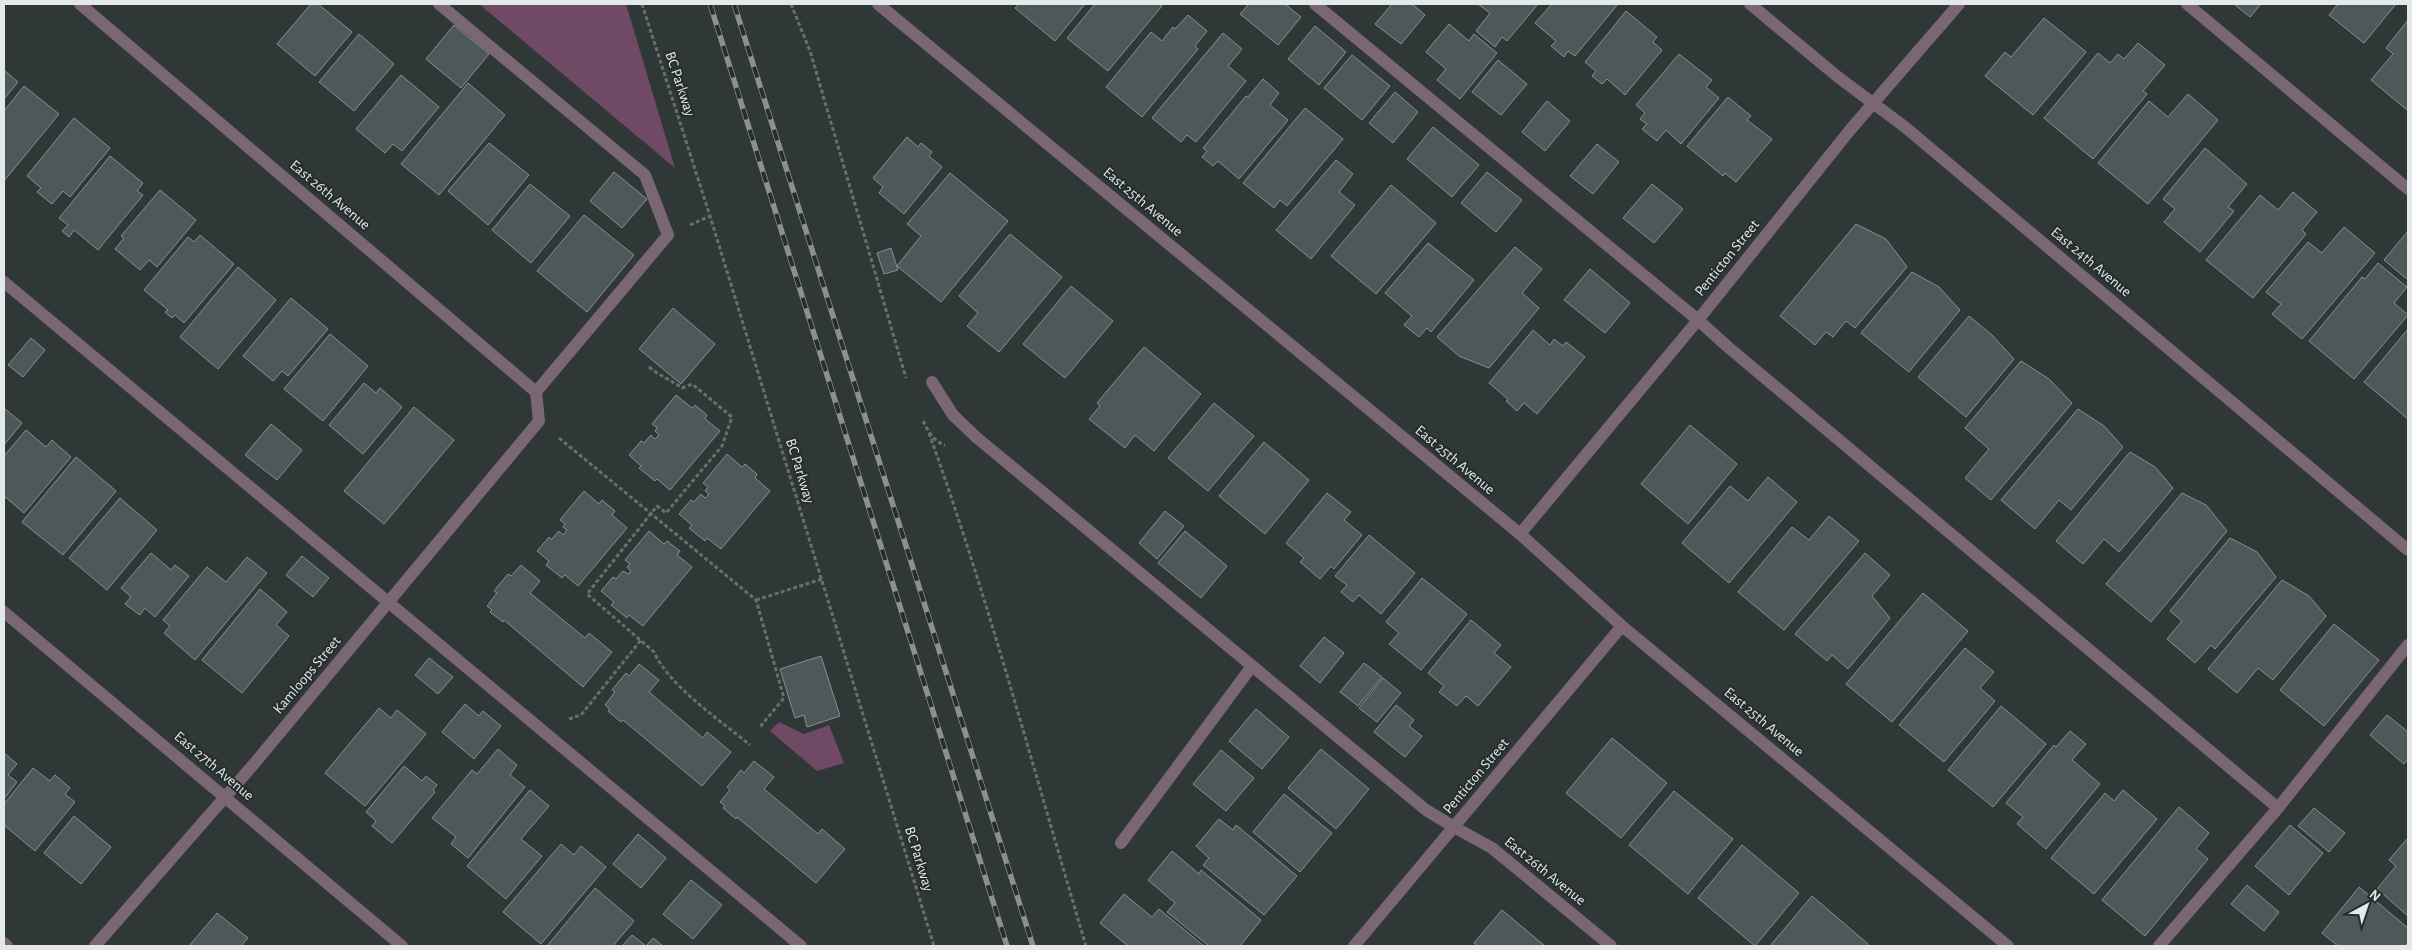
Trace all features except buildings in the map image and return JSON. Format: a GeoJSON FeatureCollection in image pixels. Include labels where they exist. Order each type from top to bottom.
{"type":"FeatureCollection","features":[{"type":"Feature","properties":{"kind":"street","name":"East 26th Avenue"},"geometry":{"type":"LineString","coordinates":[[80,4],[536,392]]}},
{"type":"Feature","properties":{"kind":"street"},"geometry":{"type":"LineString","coordinates":[[439,4],[645,175],[668,235],[536,392],[539,422]]}},
{"type":"Feature","properties":{"kind":"street","name":"East 25th Avenue"},"geometry":{"type":"LineString","coordinates":[[878,4],[1520,534],[1622,626],[2008,946]]}},
{"type":"Feature","properties":{"kind":"street"},"geometry":{"type":"LineString","coordinates":[[1315,4],[1698,320],[1743,360],[2278,808]]}},
{"type":"Feature","properties":{"kind":"street","name":"East 24th Avenue"},"geometry":{"type":"LineString","coordinates":[[1750,4],[1838,77],[1905,127],[2408,550]]}},
{"type":"Feature","properties":{"kind":"street","name":"Penticton Street"},"geometry":{"type":"LineString","coordinates":[[1520,534],[1698,320],[1873,104],[1959,4]]}},
{"type":"Feature","properties":{"kind":"street"},"geometry":{"type":"LineString","coordinates":[[2187,4],[2408,189]]}},
{"type":"Feature","properties":{"kind":"street"},"geometry":{"type":"LineString","coordinates":[[4,282],[801,946]]}},
{"type":"Feature","properties":{"kind":"street","name":"East 26th Avenue"},"geometry":{"type":"LineString","coordinates":[[932,382],[953,415],[976,437],[1426,810],[1492,848],[1611,946]]}},
{"type":"Feature","properties":{"kind":"street","name":"Kamloops Street"},"geometry":{"type":"LineString","coordinates":[[95,946],[225,797],[539,422]]}},
{"type":"Feature","properties":{"kind":"street","name":"East 27th Avenue"},"geometry":{"type":"LineString","coordinates":[[4,612],[402,946]]}},
{"type":"Feature","properties":{"kind":"street","name":"Penticton Street"},"geometry":{"type":"LineString","coordinates":[[1354,946],[1622,626]]}},
{"type":"Feature","properties":{"kind":"street"},"geometry":{"type":"LineString","coordinates":[[2159,946],[2278,808],[2408,645]]}},
{"type":"Feature","properties":{"kind":"street"},"geometry":{"type":"LineString","coordinates":[[1122,843],[1252,666]]}},
{"type":"Feature","properties":{"kind":"street"},"geometry":{"type":"LineString","coordinates":[[4,943],[7,946]]}},
{"type":"Feature","properties":{"kind":"path","name":"BC Parkway"},"geometry":{"type":"LineString","coordinates":[[642,4],[822,579],[934,946]]}},
{"type":"Feature","properties":{"kind":"path"},"geometry":{"type":"LineString","coordinates":[[791,4],[810,51],[907,382]]}},
{"type":"Feature","properties":{"kind":"path"},"geometry":{"type":"LineString","coordinates":[[649,367],[662,378],[672,381],[682,388],[692,384],[732,417],[722,446],[666,513],[658,506],[587,594],[642,640],[654,652],[660,664],[673,680],[750,746]]}},
{"type":"Feature","properties":{"kind":"path"},"geometry":{"type":"LineString","coordinates":[[921,416],[952,497],[1086,946]]}},
{"type":"Feature","properties":{"kind":"path"},"geometry":{"type":"LineString","coordinates":[[539,422],[756,600],[784,698],[759,728]]}},
{"type":"Feature","properties":{"kind":"path"},"geometry":{"type":"LineString","coordinates":[[929,433],[940,444],[960,449],[976,437]]}},
{"type":"Feature","properties":{"kind":"path"},"geometry":{"type":"LineString","coordinates":[[756,600],[822,579]]}},
{"type":"Feature","properties":{"kind":"path"},"geometry":{"type":"LineString","coordinates":[[554,739],[570,717],[581,715],[642,640]]}},
{"type":"Feature","properties":{"kind":"shaded area"},"geometry":{"type":"Polygon","coordinates":[[[479,4],[626,4],[675,168],[479,4]]]}},
{"type":"Feature","properties":{"kind":"shaded area"},"geometry":{"type":"Polygon","coordinates":[[[779,722],[804,734],[829,725],[844,763],[817,771],[770,731],[779,722]]]}},
{"type":"Feature","properties":{"kind":"railway"},"geometry":{"type":"LineString","coordinates":[[710,4],[1007,946]]}},
{"type":"Feature","properties":{"kind":"railway"},"geometry":{"type":"LineString","coordinates":[[734,4],[1033,946]]}}]}
